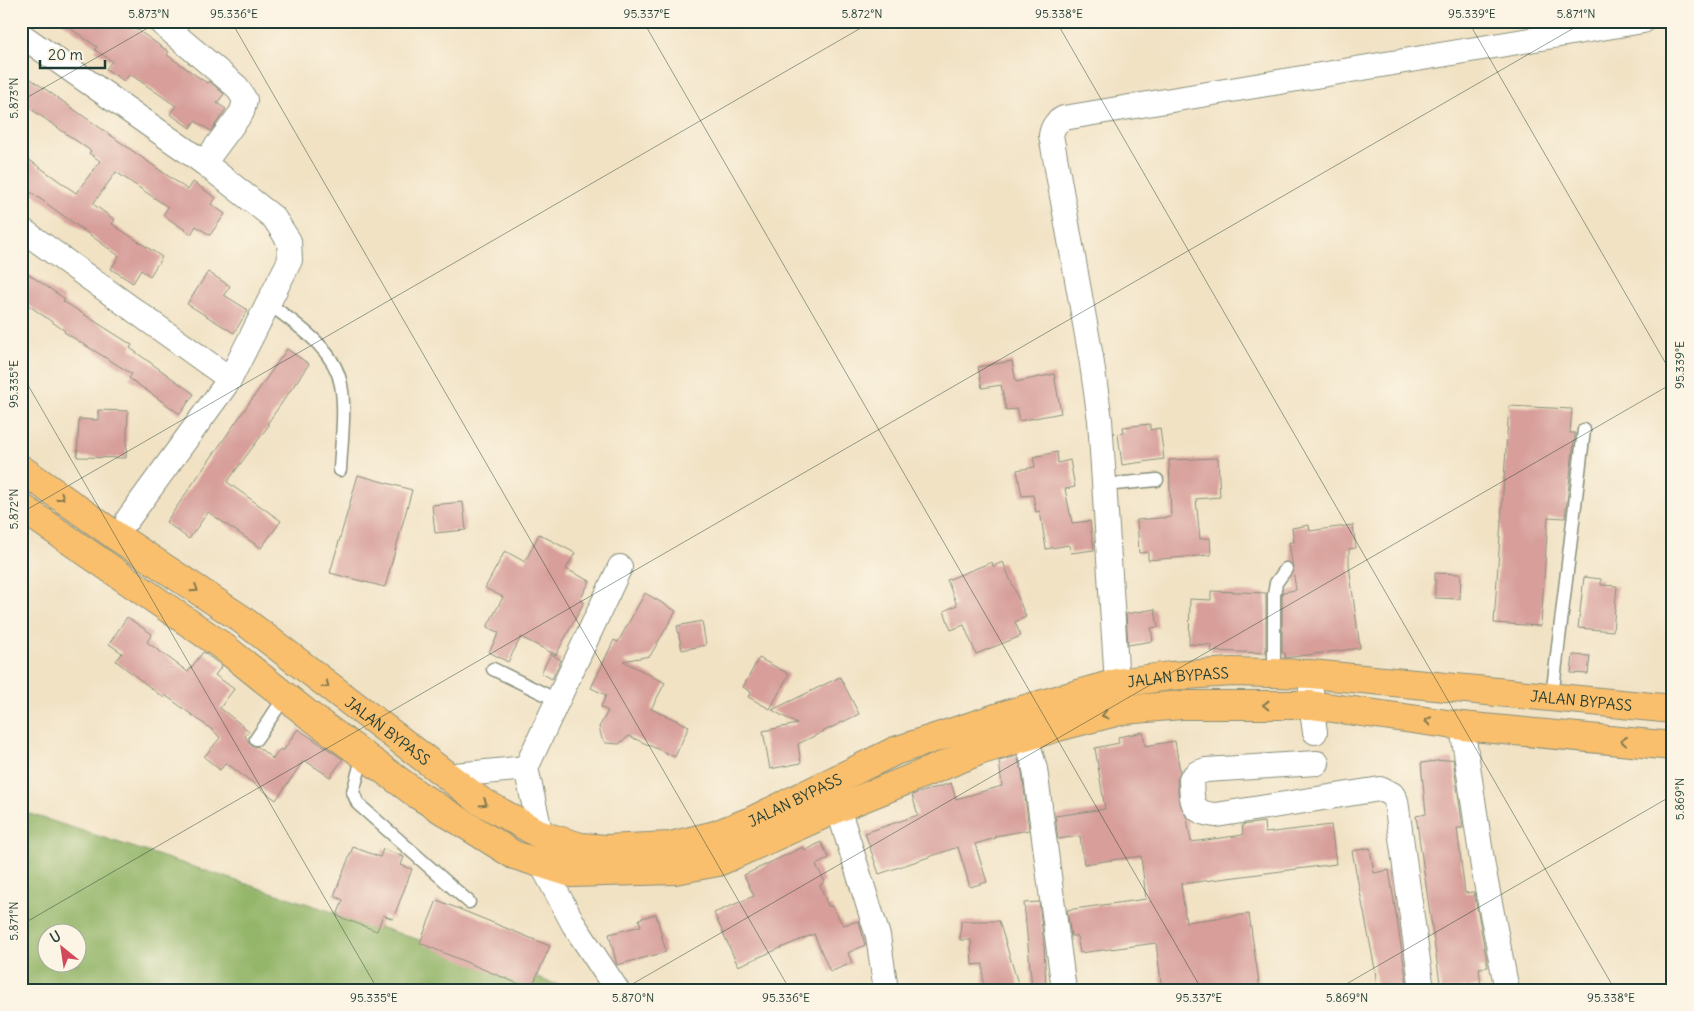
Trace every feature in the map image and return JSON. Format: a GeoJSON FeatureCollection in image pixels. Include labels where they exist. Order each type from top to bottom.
{"type":"FeatureCollection","features":[{"type":"Feature","properties":{"kind":"highway","name":"JALAN BYPASS"},"geometry":{"type":"LineString","coordinates":[[21,469],[122,528],[445,776],[479,800],[541,835],[581,847],[606,849],[670,846],[715,835],[751,821],[895,752],[1011,713],[1117,683],[1170,676],[1232,672],[1310,674],[1673,709]]}},
{"type":"Feature","properties":{"kind":"highway","name":"JALAN BYPASS"},"geometry":{"type":"LineString","coordinates":[[21,507],[221,645],[285,697],[418,795],[514,855],[571,873],[601,874],[675,870],[718,862],[838,808],[978,751],[1124,710],[1180,705],[1311,705],[1462,726],[1673,746]]}},
{"type":"Feature","properties":{"kind":"highway"},"geometry":{"type":"LineString","coordinates":[[221,645],[240,618]]}},
{"type":"Feature","properties":{"kind":"street"},"geometry":{"type":"LineString","coordinates":[[159,21],[238,87],[245,100],[242,112],[204,163]]}},
{"type":"Feature","properties":{"kind":"street"},"geometry":{"type":"LineString","coordinates":[[1117,683],[1100,420],[1091,357],[1051,135],[1057,122],[1064,118],[1642,21]]}},
{"type":"Feature","properties":{"kind":"street"},"geometry":{"type":"LineString","coordinates":[[21,35],[204,163],[274,218],[289,241],[290,260],[230,379],[122,528]]}},
{"type":"Feature","properties":{"kind":"street"},"geometry":{"type":"LineString","coordinates":[[21,229],[230,379]]}},
{"type":"Feature","properties":{"kind":"street"},"geometry":{"type":"LineString","coordinates":[[541,835],[526,768],[559,701],[620,567]]}},
{"type":"Feature","properties":{"kind":"street"},"geometry":{"type":"LineString","coordinates":[[1310,674],[1311,705],[1320,797]]}},
{"type":"Feature","properties":{"kind":"street"},"geometry":{"type":"LineString","coordinates":[[1462,726],[1483,867],[1507,990]]}},
{"type":"Feature","properties":{"kind":"street"},"geometry":{"type":"LineString","coordinates":[[1026,736],[1036,779],[1064,990]]}},
{"type":"Feature","properties":{"kind":"street"},"geometry":{"type":"LineString","coordinates":[[1316,747],[1197,773],[1190,779],[1192,802],[1195,808],[1204,814],[1216,815],[1380,789],[1392,794],[1396,801],[1422,990]]}},
{"type":"Feature","properties":{"kind":"street"},"geometry":{"type":"LineString","coordinates":[[445,776],[526,768]]}},
{"type":"Feature","properties":{"kind":"street"},"geometry":{"type":"LineString","coordinates":[[838,808],[878,936],[886,990]]}},
{"type":"Feature","properties":{"kind":"street"},"geometry":{"type":"LineString","coordinates":[[542,865],[574,925],[617,990]]}},
{"type":"Feature","properties":{"kind":"lane"},"geometry":{"type":"LineString","coordinates":[[268,303],[311,336],[329,357],[341,384],[340,470]]}},
{"type":"Feature","properties":{"kind":"lane"},"geometry":{"type":"LineString","coordinates":[[1552,697],[1584,430]]}},
{"type":"Feature","properties":{"kind":"lane"},"geometry":{"type":"LineString","coordinates":[[1104,485],[1157,480]]}},
{"type":"Feature","properties":{"kind":"lane"},"geometry":{"type":"LineString","coordinates":[[1274,672],[1274,595],[1276,583],[1286,569]]}},
{"type":"Feature","properties":{"kind":"lane"},"geometry":{"type":"LineString","coordinates":[[493,669],[559,701]]}},
{"type":"Feature","properties":{"kind":"lane"},"geometry":{"type":"LineString","coordinates":[[256,739],[285,697]]}},
{"type":"Feature","properties":{"kind":"lane"},"geometry":{"type":"LineString","coordinates":[[364,755],[353,792],[358,804],[469,902]]}},
{"type":"Feature","properties":{"kind":"green space"},"geometry":{"type":"Polygon","coordinates":[[[21,811],[574,990],[21,990],[21,811]]]}},
{"type":"Feature","properties":{"kind":"building"},"geometry":{"type":"Polygon","coordinates":[[[60,21],[125,21],[169,52],[167,55],[207,83],[209,81],[224,94],[217,103],[226,109],[211,131],[195,121],[190,128],[170,114],[176,106],[130,74],[124,81],[106,69],[112,61],[95,50],[97,47],[60,21]]]}},
{"type":"Feature","properties":{"kind":"building"},"geometry":{"type":"Polygon","coordinates":[[[21,72],[188,190],[193,182],[216,198],[211,204],[225,214],[210,235],[196,226],[191,234],[163,215],[168,207],[116,172],[93,204],[115,220],[112,224],[162,257],[150,276],[141,270],[133,283],[111,269],[119,256],[21,185],[21,154],[76,193],[100,161],[89,153],[91,151],[21,102],[21,72]]]}},
{"type":"Feature","properties":{"kind":"building"},"geometry":{"type":"Polygon","coordinates":[[[21,269],[65,299],[63,301],[132,345],[130,348],[194,394],[180,414],[129,378],[132,374],[64,332],[21,300],[21,269]]]}},
{"type":"Feature","properties":{"kind":"building"},"geometry":{"type":"Polygon","coordinates":[[[208,272],[230,286],[224,295],[248,310],[234,333],[187,304],[208,272]]]}},
{"type":"Feature","properties":{"kind":"building"},"geometry":{"type":"Polygon","coordinates":[[[287,349],[309,364],[267,424],[269,425],[227,482],[281,521],[261,548],[208,512],[189,539],[166,522],[287,349]]]}},
{"type":"Feature","properties":{"kind":"building"},"geometry":{"type":"Polygon","coordinates":[[[1012,361],[1016,382],[1054,374],[1061,413],[1019,421],[1017,409],[1006,410],[1001,385],[982,388],[978,367],[1012,361]]]}},
{"type":"Feature","properties":{"kind":"building"},"geometry":{"type":"Polygon","coordinates":[[[1509,406],[1572,409],[1570,433],[1575,433],[1565,518],[1548,517],[1541,626],[1494,623],[1509,406]]]}},
{"type":"Feature","properties":{"kind":"building"},"geometry":{"type":"Polygon","coordinates":[[[98,410],[128,411],[126,458],[77,457],[79,419],[98,420],[98,410]]]}},
{"type":"Feature","properties":{"kind":"building"},"geometry":{"type":"Polygon","coordinates":[[[1150,424],[1150,430],[1160,428],[1164,459],[1122,465],[1118,434],[1124,433],[1123,427],[1150,424]]]}},
{"type":"Feature","properties":{"kind":"building"},"geometry":{"type":"Polygon","coordinates":[[[1057,452],[1058,463],[1070,460],[1075,487],[1065,489],[1072,523],[1090,521],[1094,550],[1071,553],[1069,545],[1046,549],[1040,511],[1036,512],[1033,495],[1022,496],[1017,470],[1035,467],[1033,457],[1057,452]]]}},
{"type":"Feature","properties":{"kind":"building"},"geometry":{"type":"Polygon","coordinates":[[[1218,458],[1220,497],[1196,499],[1200,539],[1210,538],[1211,555],[1148,560],[1148,552],[1139,553],[1137,520],[1171,517],[1169,460],[1218,458]]]}},
{"type":"Feature","properties":{"kind":"building"},"geometry":{"type":"Polygon","coordinates":[[[358,475],[412,490],[385,587],[330,573],[358,475]]]}},
{"type":"Feature","properties":{"kind":"building"},"geometry":{"type":"Polygon","coordinates":[[[463,502],[466,530],[435,533],[432,505],[463,502]]]}},
{"type":"Feature","properties":{"kind":"building"},"geometry":{"type":"Polygon","coordinates":[[[1309,525],[1310,531],[1353,525],[1356,548],[1349,549],[1349,566],[1360,648],[1285,658],[1285,653],[1282,653],[1282,596],[1283,592],[1296,590],[1289,542],[1294,542],[1292,528],[1309,525]]]}},
{"type":"Feature","properties":{"kind":"building"},"geometry":{"type":"Polygon","coordinates":[[[539,534],[575,553],[566,569],[590,581],[580,600],[584,602],[556,655],[521,637],[508,662],[489,652],[499,633],[487,627],[503,597],[485,588],[505,551],[525,562],[539,534]]]}},
{"type":"Feature","properties":{"kind":"building"},"geometry":{"type":"Polygon","coordinates":[[[992,562],[993,566],[1003,562],[1026,617],[1015,622],[1021,636],[976,654],[964,625],[951,630],[944,611],[957,605],[947,580],[992,562]]]}},
{"type":"Feature","properties":{"kind":"building"},"geometry":{"type":"Polygon","coordinates":[[[1435,573],[1461,574],[1460,599],[1435,598],[1435,573]]]}},
{"type":"Feature","properties":{"kind":"building"},"geometry":{"type":"Polygon","coordinates":[[[1584,577],[1601,579],[1601,585],[1617,586],[1613,631],[1578,628],[1584,577]]]}},
{"type":"Feature","properties":{"kind":"building"},"geometry":{"type":"Polygon","coordinates":[[[1211,591],[1266,593],[1266,653],[1211,651],[1212,645],[1189,644],[1190,599],[1211,600],[1211,591]]]}},
{"type":"Feature","properties":{"kind":"building"},"geometry":{"type":"Polygon","coordinates":[[[645,593],[676,611],[650,656],[623,661],[665,683],[651,709],[689,726],[675,757],[629,736],[619,744],[606,743],[602,739],[599,727],[608,711],[601,707],[606,695],[591,688],[614,640],[618,642],[645,593]]]}},
{"type":"Feature","properties":{"kind":"building"},"geometry":{"type":"Polygon","coordinates":[[[1155,609],[1158,627],[1151,628],[1153,641],[1128,645],[1126,614],[1155,609]]]}},
{"type":"Feature","properties":{"kind":"building"},"geometry":{"type":"Polygon","coordinates":[[[127,617],[152,634],[147,642],[188,672],[203,652],[222,666],[215,675],[234,689],[220,708],[249,731],[245,736],[251,745],[258,747],[273,759],[280,749],[283,751],[298,729],[343,759],[330,777],[304,760],[276,800],[226,763],[220,770],[204,757],[220,738],[215,732],[165,695],[164,698],[116,661],[122,653],[109,644],[127,617]]]}},
{"type":"Feature","properties":{"kind":"building"},"geometry":{"type":"Polygon","coordinates":[[[702,621],[706,645],[682,650],[677,626],[702,621]]]}},
{"type":"Feature","properties":{"kind":"building"},"geometry":{"type":"Polygon","coordinates":[[[551,654],[561,660],[552,679],[541,673],[551,654]]]}},
{"type":"Feature","properties":{"kind":"building"},"geometry":{"type":"Polygon","coordinates":[[[1573,655],[1590,656],[1588,674],[1571,673],[1573,655]]]}},
{"type":"Feature","properties":{"kind":"building"},"geometry":{"type":"Polygon","coordinates":[[[759,658],[789,674],[770,709],[748,697],[751,692],[743,687],[759,658]]]}},
{"type":"Feature","properties":{"kind":"building"},"geometry":{"type":"Polygon","coordinates":[[[840,677],[859,714],[798,744],[801,763],[770,769],[763,731],[797,724],[772,710],[840,677]]]}},
{"type":"Feature","properties":{"kind":"building"},"geometry":{"type":"Polygon","coordinates":[[[1143,732],[1145,746],[1175,741],[1180,772],[1177,780],[1179,802],[1187,818],[1191,842],[1243,835],[1242,825],[1264,822],[1265,833],[1331,825],[1336,864],[1181,884],[1186,922],[1249,914],[1260,990],[1162,990],[1156,943],[1080,953],[1077,936],[1071,936],[1067,910],[1146,899],[1141,856],[1084,864],[1080,836],[1058,839],[1055,816],[1105,809],[1095,748],[1119,743],[1118,737],[1143,732]]]}},
{"type":"Feature","properties":{"kind":"building"},"geometry":{"type":"Polygon","coordinates":[[[1017,756],[1022,772],[1029,830],[995,836],[996,838],[975,844],[987,882],[970,887],[958,847],[879,874],[865,833],[918,815],[912,795],[951,783],[956,799],[1002,786],[999,761],[1017,756]]]}},
{"type":"Feature","properties":{"kind":"building"},"geometry":{"type":"Polygon","coordinates":[[[1453,759],[1463,828],[1457,828],[1465,893],[1474,892],[1488,967],[1479,968],[1481,986],[1441,990],[1416,816],[1426,814],[1421,763],[1453,759]]]}},
{"type":"Feature","properties":{"kind":"building"},"geometry":{"type":"Polygon","coordinates":[[[821,842],[829,858],[816,865],[825,882],[820,885],[828,906],[832,906],[843,925],[859,921],[865,945],[848,953],[852,963],[830,972],[814,934],[738,966],[714,913],[754,896],[744,875],[803,847],[805,851],[821,842]]]}},
{"type":"Feature","properties":{"kind":"building"},"geometry":{"type":"Polygon","coordinates":[[[353,847],[380,857],[383,849],[404,857],[401,865],[412,869],[393,919],[383,915],[377,931],[337,916],[343,900],[334,896],[353,847]]]}},
{"type":"Feature","properties":{"kind":"building"},"geometry":{"type":"Polygon","coordinates":[[[1370,848],[1374,873],[1389,870],[1408,990],[1377,990],[1375,969],[1352,851],[1370,848]]]}},
{"type":"Feature","properties":{"kind":"building"},"geometry":{"type":"Polygon","coordinates":[[[437,900],[550,946],[531,989],[420,943],[437,900]]]}},
{"type":"Feature","properties":{"kind":"building"},"geometry":{"type":"Polygon","coordinates":[[[1039,902],[1046,987],[1032,988],[1024,903],[1039,902]]]}},
{"type":"Feature","properties":{"kind":"building"},"geometry":{"type":"Polygon","coordinates":[[[656,914],[666,952],[617,965],[609,934],[641,926],[639,919],[656,914]]]}},
{"type":"Feature","properties":{"kind":"building"},"geometry":{"type":"Polygon","coordinates":[[[961,921],[999,921],[1020,990],[983,990],[983,964],[972,965],[971,940],[960,940],[961,921]]]}}]}
